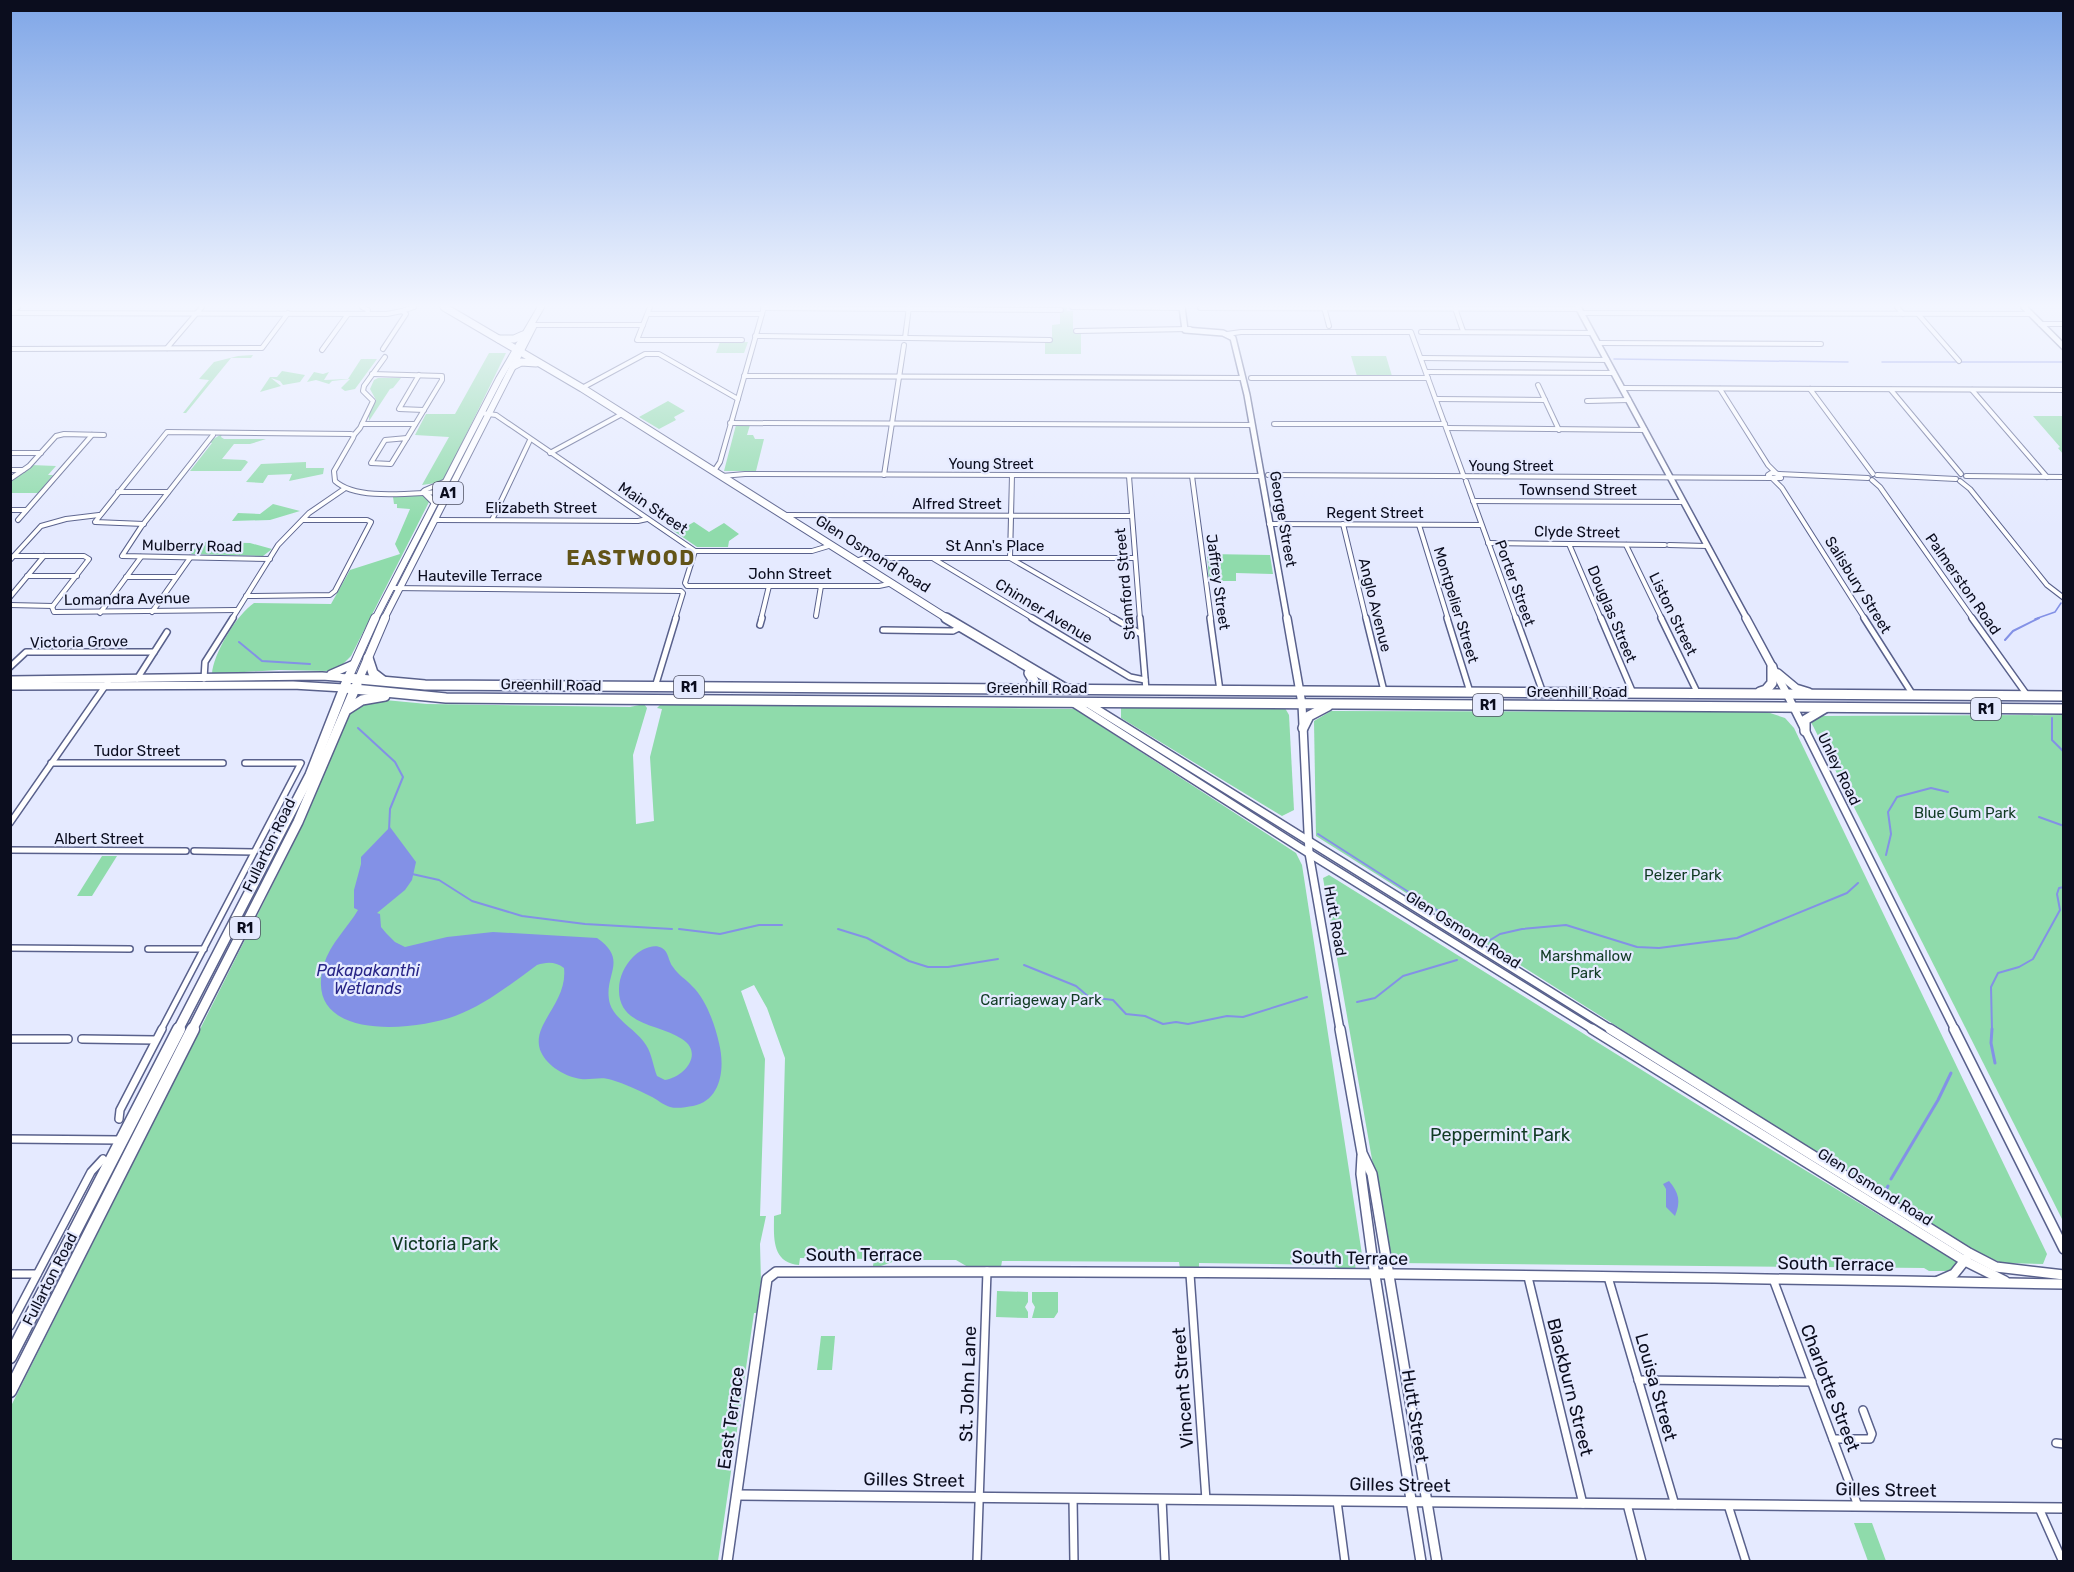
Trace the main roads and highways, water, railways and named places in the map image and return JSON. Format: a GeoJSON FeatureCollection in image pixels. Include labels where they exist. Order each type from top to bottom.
{"type":"FeatureCollection","features":[{"type":"Feature","properties":{"kind":"highway","name":"Glen Osmond Road"},"geometry":{"type":"LineString","coordinates":[[569,380],[782,516],[1085,702]]}},
{"type":"Feature","properties":{"kind":"highway","name":"Glen Osmond Road"},"geometry":{"type":"LineString","coordinates":[[994,648],[1006,659],[1072,702]]}},
{"type":"Feature","properties":{"kind":"highway"},"geometry":{"type":"LineString","coordinates":[[368,658],[375,676],[383,681]]}},
{"type":"Feature","properties":{"kind":"highway"},"geometry":{"type":"LineString","coordinates":[[1752,694],[1770,687],[1772,667]]}},
{"type":"Feature","properties":{"kind":"highway"},"geometry":{"type":"LineString","coordinates":[[1028,689],[1034,681],[1029,673]]}},
{"type":"Feature","properties":{"kind":"highway","name":"Greenhill Road"},"geometry":{"type":"LineString","coordinates":[[348,678],[425,685],[2064,696]]}},
{"type":"Feature","properties":{"kind":"highway","name":"Fullarton Road"},"geometry":{"type":"LineString","coordinates":[[10,1357],[310,775],[348,678]]}},
{"type":"Feature","properties":{"kind":"highway","name":"Fullarton Road"},"geometry":{"type":"LineString","coordinates":[[10,1391],[17,1366],[212,996],[298,822],[359,679]]}},
{"type":"Feature","properties":{"kind":"highway","name":"Greenhill Road"},"geometry":{"type":"LineString","coordinates":[[344,688],[446,698],[2064,710]]}},
{"type":"Feature","properties":{"kind":"highway"},"geometry":{"type":"LineString","coordinates":[[1220,691],[1222,703]]}},
{"type":"Feature","properties":{"kind":"highway"},"geometry":{"type":"LineString","coordinates":[[1348,691],[1348,697],[1354,704]]}},
{"type":"Feature","properties":{"kind":"highway"},"geometry":{"type":"LineString","coordinates":[[1490,692],[1489,699],[1495,705]]}},
{"type":"Feature","properties":{"kind":"highway"},"geometry":{"type":"LineString","coordinates":[[1580,693],[1593,700],[1593,706]]}},
{"type":"Feature","properties":{"kind":"highway"},"geometry":{"type":"LineString","coordinates":[[1608,693],[1607,700],[1622,705]]}},
{"type":"Feature","properties":{"kind":"highway","name":"R1"},"geometry":{"type":"LineString","coordinates":[[346,711],[367,698],[402,694]]}},
{"type":"Feature","properties":{"kind":"highway"},"geometry":{"type":"LineString","coordinates":[[1725,694],[1742,703],[1742,706]]}},
{"type":"Feature","properties":{"kind":"highway"},"geometry":{"type":"LineString","coordinates":[[1856,694],[1864,701],[1889,702],[1908,708]]}},
{"type":"Feature","properties":{"kind":"highway"},"geometry":{"type":"LineString","coordinates":[[1303,728],[1309,716],[1333,704]]}},
{"type":"Feature","properties":{"kind":"highway"},"geometry":{"type":"LineString","coordinates":[[1805,731],[1805,720],[1827,707]]}},
{"type":"Feature","properties":{"kind":"highway"},"geometry":{"type":"LineString","coordinates":[[197,996],[212,996]]}},
{"type":"Feature","properties":{"kind":"main road","name":"Fullarton Road"},"geometry":{"type":"LineString","coordinates":[[359,679],[400,588],[435,520],[445,492],[502,380]]}},
{"type":"Feature","properties":{"kind":"main road","name":"Fullarton Road"},"geometry":{"type":"LineString","coordinates":[[348,678],[435,503],[445,492],[447,480],[504,380]]}},
{"type":"Feature","properties":{"kind":"main road","name":"George Street"},"geometry":{"type":"LineString","coordinates":[[1242,380],[1300,691]]}},
{"type":"Feature","properties":{"kind":"main road","name":"Unley Road"},"geometry":{"type":"LineString","coordinates":[[1618,380],[1787,694],[2064,1249]]}},
{"type":"Feature","properties":{"kind":"main road"},"geometry":{"type":"LineString","coordinates":[[421,492],[435,503]]}},
{"type":"Feature","properties":{"kind":"main road"},"geometry":{"type":"LineString","coordinates":[[322,676],[341,671],[354,664]]}},
{"type":"Feature","properties":{"kind":"main road"},"geometry":{"type":"LineString","coordinates":[[1772,667],[1796,688],[1817,694]]}},
{"type":"Feature","properties":{"kind":"main road","name":"Greenhill Road"},"geometry":{"type":"LineString","coordinates":[[13,685],[110,679],[322,676],[348,678]]}},
{"type":"Feature","properties":{"kind":"main road","name":"Greenhill Road"},"geometry":{"type":"LineString","coordinates":[[13,685],[304,685],[344,688]]}},
{"type":"Feature","properties":{"kind":"main road","name":"Hutt Road"},"geometry":{"type":"LineString","coordinates":[[1300,691],[1308,839],[1362,1154],[1361,1174],[1375,1275]]}},
{"type":"Feature","properties":{"kind":"main road","name":"Glen Osmond Road"},"geometry":{"type":"LineString","coordinates":[[1072,702],[1310,853],[1519,977]]}},
{"type":"Feature","properties":{"kind":"main road","name":"Glen Osmond Road"},"geometry":{"type":"LineString","coordinates":[[1085,702],[1308,839],[1519,977],[1967,1257],[1994,1277],[2013,1284]]}},
{"type":"Feature","properties":{"kind":"main road","name":"Hutt Road"},"geometry":{"type":"LineString","coordinates":[[1362,1154],[1372,1174],[1389,1275]]}},
{"type":"Feature","properties":{"kind":"main road"},"geometry":{"type":"LineString","coordinates":[[1936,1282],[1954,1274],[1967,1257],[1996,1267],[2064,1275]]}},
{"type":"Feature","properties":{"kind":"main road","name":"South Terrace"},"geometry":{"type":"LineString","coordinates":[[767,1279],[776,1272],[788,1271],[987,1271],[2064,1284]]}},
{"type":"Feature","properties":{"kind":"main road","name":"Hutt Street"},"geometry":{"type":"LineString","coordinates":[[1375,1275],[1421,1562]]}},
{"type":"Feature","properties":{"kind":"main road","name":"Hutt Street"},"geometry":{"type":"LineString","coordinates":[[1389,1275],[1437,1562]]}},
{"type":"Feature","properties":{"kind":"main road","name":"East Terrace"},"geometry":{"type":"LineString","coordinates":[[727,1562],[767,1279]]}},
{"type":"Feature","properties":{"kind":"main road","name":"Gilles Street"},"geometry":{"type":"LineString","coordinates":[[737,1495],[2064,1508]]}},
{"type":"Feature","properties":{"kind":"water","name":"Pakapakanthi Wetlands"},"geometry":{"type":"Polygon","coordinates":[[[390,827],[416,862],[412,880],[405,890],[377,913],[380,914],[381,927],[395,942],[405,947],[447,937],[493,932],[597,938],[607,946],[614,961],[608,994],[610,1004],[621,1020],[646,1045],[657,1076],[665,1080],[679,1074],[689,1064],[692,1057],[688,1045],[673,1034],[633,1017],[625,1010],[619,989],[623,972],[633,957],[647,948],[655,946],[662,948],[675,970],[702,998],[715,1028],[722,1062],[716,1090],[703,1103],[673,1108],[617,1082],[604,1078],[575,1078],[552,1066],[541,1052],[539,1042],[544,1023],[564,981],[564,968],[554,963],[537,965],[498,994],[477,1006],[436,1022],[388,1027],[364,1025],[344,1019],[329,1007],[321,989],[324,964],[335,943],[358,910],[354,908],[354,890],[361,857],[390,827]]]}},
{"type":"Feature","properties":{"kind":"water"},"geometry":{"type":"Polygon","coordinates":[[[1669,1181],[1678,1197],[1675,1216],[1666,1207],[1666,1189],[1663,1184],[1669,1181]]]}},
{"type":"Feature","properties":{"kind":"waterway"},"geometry":{"type":"LineString","coordinates":[[2035,619],[2055,612],[2061,603]]}},
{"type":"Feature","properties":{"kind":"waterway"},"geometry":{"type":"LineString","coordinates":[[2005,640],[2013,631],[2039,618]]}},
{"type":"Feature","properties":{"kind":"waterway"},"geometry":{"type":"LineString","coordinates":[[239,642],[262,661],[310,664]]}},
{"type":"Feature","properties":{"kind":"waterway"},"geometry":{"type":"LineString","coordinates":[[2052,718],[2052,740],[2064,752]]}},
{"type":"Feature","properties":{"kind":"waterway"},"geometry":{"type":"LineString","coordinates":[[358,728],[395,762],[403,777],[390,809],[389,830]]}},
{"type":"Feature","properties":{"kind":"waterway"},"geometry":{"type":"LineString","coordinates":[[1886,855],[1891,834],[1888,812],[1897,797],[1931,788],[1948,792]]}},
{"type":"Feature","properties":{"kind":"waterway"},"geometry":{"type":"LineString","coordinates":[[2039,817],[2064,826]]}},
{"type":"Feature","properties":{"kind":"waterway"},"geometry":{"type":"LineString","coordinates":[[1318,834],[1487,942],[1500,934],[1522,929],[1566,925],[1637,947],[1659,948],[1737,938],[1847,893],[1858,883]]}},
{"type":"Feature","properties":{"kind":"waterway"},"geometry":{"type":"LineString","coordinates":[[412,874],[439,880],[472,901],[522,916],[585,924],[672,929]]}},
{"type":"Feature","properties":{"kind":"waterway"},"geometry":{"type":"LineString","coordinates":[[1992,1029],[1991,987],[1998,973],[2019,967],[2033,959],[2060,910],[2057,894],[2059,888],[2064,887]]}},
{"type":"Feature","properties":{"kind":"waterway"},"geometry":{"type":"LineString","coordinates":[[679,929],[720,934],[759,925],[782,925]]}},
{"type":"Feature","properties":{"kind":"waterway"},"geometry":{"type":"LineString","coordinates":[[838,929],[867,938],[909,961],[928,967],[948,967],[998,959]]}},
{"type":"Feature","properties":{"kind":"waterway"},"geometry":{"type":"LineString","coordinates":[[1357,1002],[1375,998],[1403,976],[1457,960]]}},
{"type":"Feature","properties":{"kind":"waterway"},"geometry":{"type":"LineString","coordinates":[[1024,965],[1076,986],[1089,997],[1113,1000],[1126,1014],[1145,1016],[1163,1024],[1176,1022],[1188,1024],[1227,1016],[1243,1017],[1307,997]]}},
{"type":"Feature","properties":{"kind":"waterway"},"geometry":{"type":"LineString","coordinates":[[1992,1029],[1991,1043],[1995,1063]]}},
{"type":"Feature","properties":{"kind":"waterway"},"geometry":{"type":"LineString","coordinates":[[1891,1179],[1938,1100],[1951,1073]]}},
{"type":"Feature","properties":{"kind":"waterway"},"geometry":{"type":"LineString","coordinates":[[1885,1192],[1888,1186]]}},
{"type":"Feature","properties":{"kind":"district","name":"EASTWOOD"},"geometry":{"type":"Point","coordinates":[631,557]}},
{"type":"Feature","properties":{"kind":"park label","name":"Blue Gum Park"},"geometry":{"type":"Point","coordinates":[1965,813]}},
{"type":"Feature","properties":{"kind":"park label","name":"Pelzer Park"},"geometry":{"type":"Point","coordinates":[1683,875]}},
{"type":"Feature","properties":{"kind":"park label","name":"Marshmallow Park"},"geometry":{"type":"Point","coordinates":[1586,964]}},
{"type":"Feature","properties":{"kind":"park label","name":"Carriageway Park"},"geometry":{"type":"Point","coordinates":[1041,1000]}},
{"type":"Feature","properties":{"kind":"park label","name":"Peppermint Park"},"geometry":{"type":"Point","coordinates":[1500,1135]}},
{"type":"Feature","properties":{"kind":"park label","name":"Victoria Park"},"geometry":{"type":"Point","coordinates":[445,1244]}}]}
